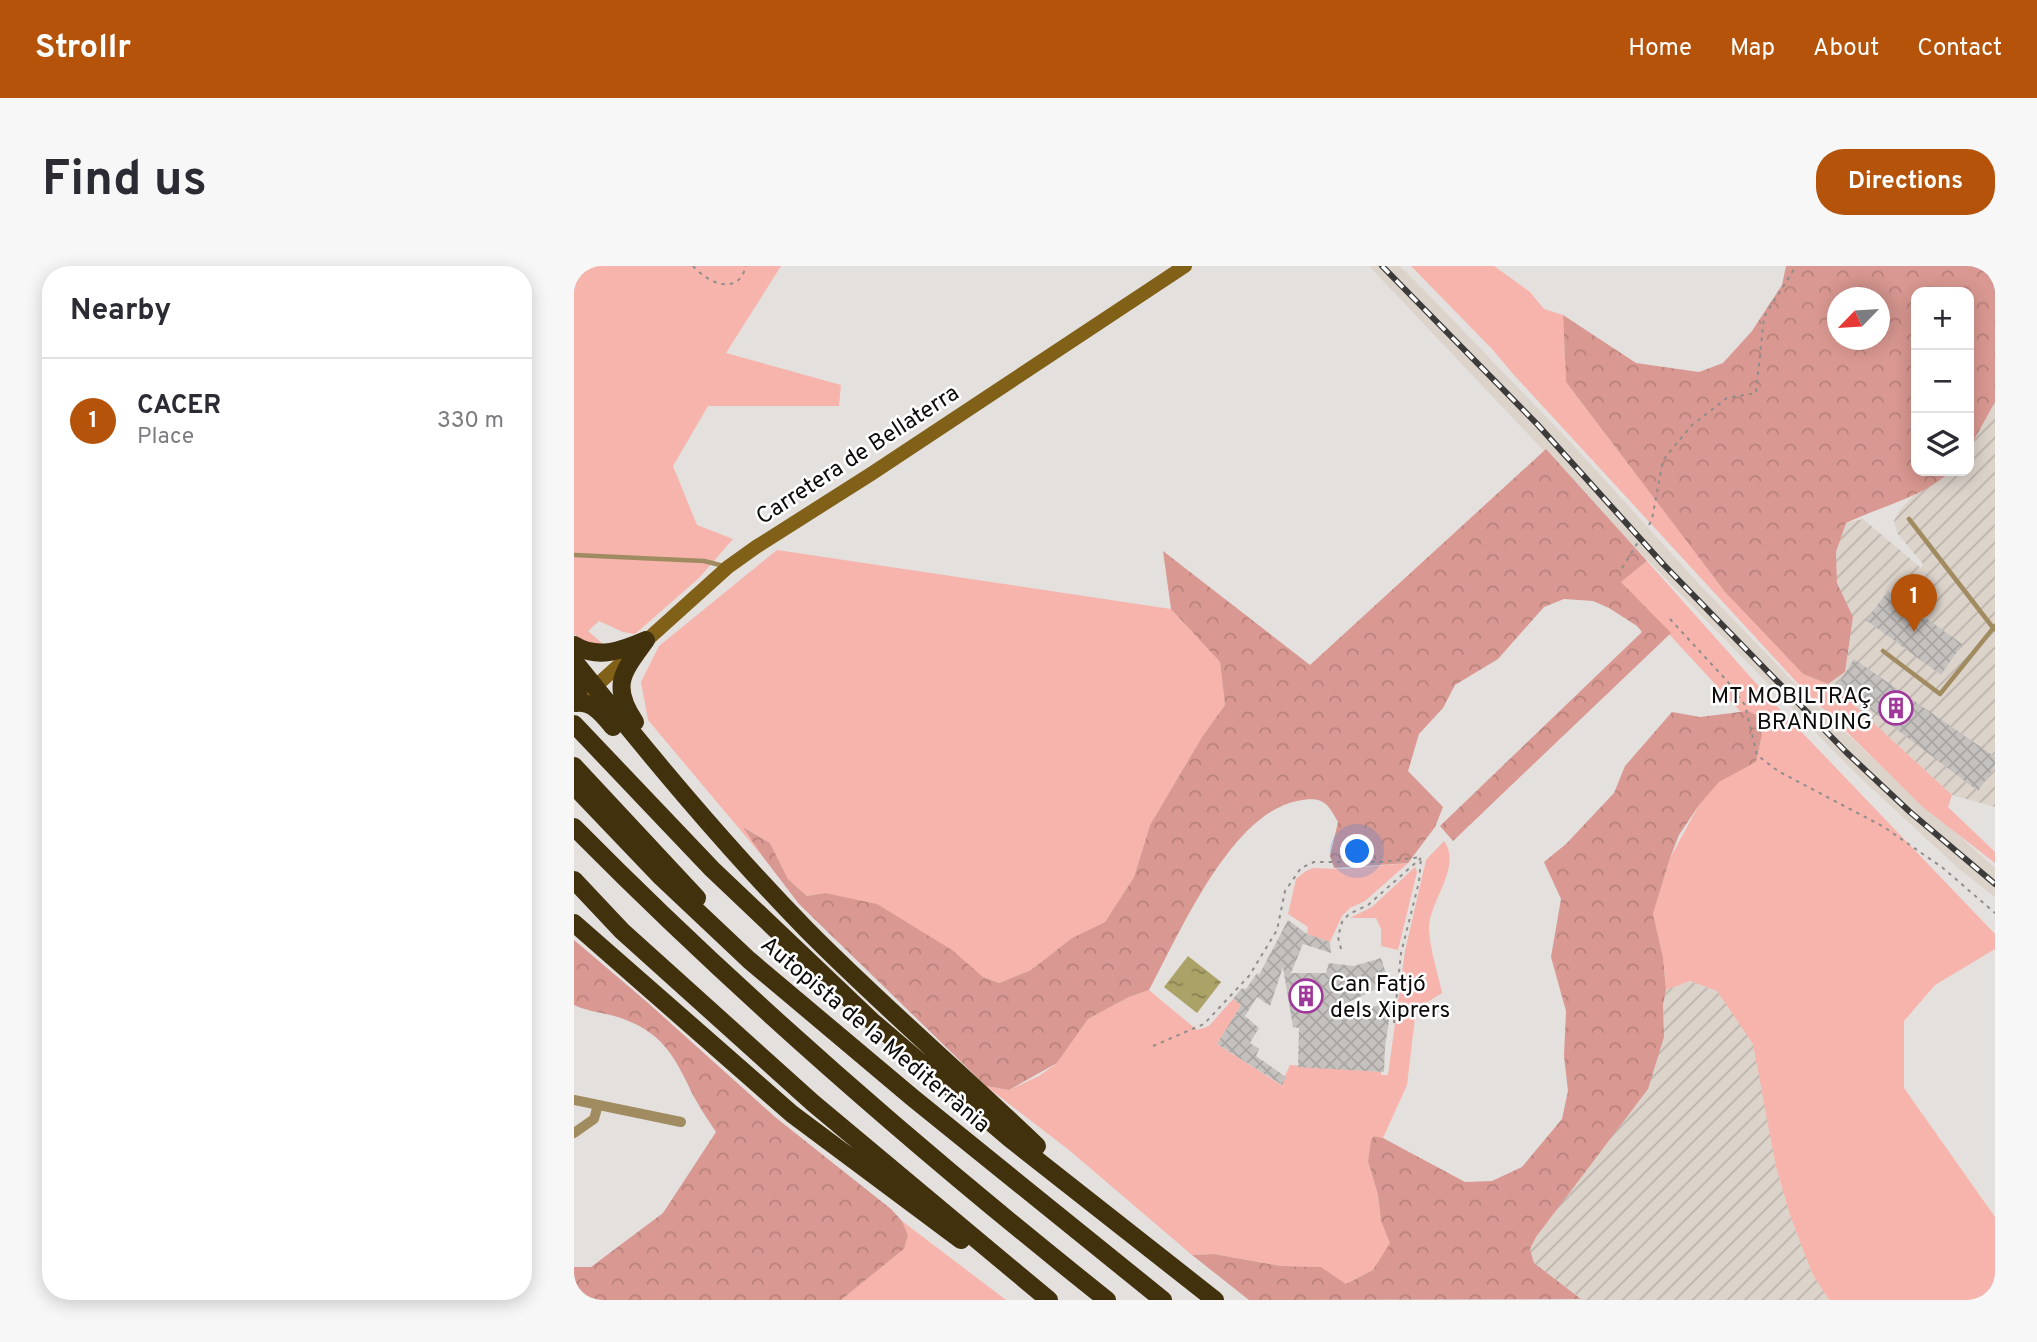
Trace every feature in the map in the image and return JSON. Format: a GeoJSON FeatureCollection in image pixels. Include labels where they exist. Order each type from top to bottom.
{"type":"FeatureCollection","features":[{"type":"Feature","properties":{"kind":"highway"},"geometry":{"type":"LineString","coordinates":[[574,645],[592,652],[617,652],[646,640]]}},
{"type":"Feature","properties":{"kind":"highway"},"geometry":{"type":"LineString","coordinates":[[646,640],[622,677],[620,692],[628,712],[676,786]]}},
{"type":"Feature","properties":{"kind":"highway"},"geometry":{"type":"LineString","coordinates":[[574,662],[717,833],[814,937],[923,1043],[1014,1125],[1092,1204]]}},
{"type":"Feature","properties":{"kind":"highway"},"geometry":{"type":"LineString","coordinates":[[574,662],[580,683],[575,704],[587,703],[598,710],[670,791],[717,833]]}},
{"type":"Feature","properties":{"kind":"highway"},"geometry":{"type":"LineString","coordinates":[[574,724],[712,869],[872,1021],[1000,1130],[1215,1300]]}},
{"type":"Feature","properties":{"kind":"highway"},"geometry":{"type":"LineString","coordinates":[[574,766],[679,877],[748,960]]}},
{"type":"Feature","properties":{"kind":"highway","name":"Autopista de la Mediterrània"},"geometry":{"type":"LineString","coordinates":[[574,786],[661,877],[748,960],[934,1116],[1163,1300]]}},
{"type":"Feature","properties":{"kind":"highway"},"geometry":{"type":"LineString","coordinates":[[574,827],[704,956],[771,1017],[957,1178],[1107,1300]]}},
{"type":"Feature","properties":{"kind":"highway"},"geometry":{"type":"LineString","coordinates":[[574,880],[622,931],[813,1103],[1049,1300]]}},
{"type":"Feature","properties":{"kind":"highway"},"geometry":{"type":"LineString","coordinates":[[574,923],[792,1114],[939,1225],[1049,1300]]}},
{"type":"Feature","properties":{"kind":"street","name":"Carretera de Bellaterra"},"geometry":{"type":"LineString","coordinates":[[575,704],[728,567],[1185,266]]}},
{"type":"Feature","properties":{"kind":"street"},"geometry":{"type":"LineString","coordinates":[[574,1100],[681,1122]]}},
{"type":"Feature","properties":{"kind":"street"},"geometry":{"type":"LineString","coordinates":[[574,1133],[594,1119],[598,1105]]}},
{"type":"Feature","properties":{"kind":"lane"},"geometry":{"type":"LineString","coordinates":[[1883,651],[1940,694],[1995,628],[1909,519]]}},
{"type":"Feature","properties":{"kind":"lane"},"geometry":{"type":"LineString","coordinates":[[574,555],[705,561],[728,567]]}},
{"type":"Feature","properties":{"kind":"path"},"geometry":{"type":"LineString","coordinates":[[693,266],[701,275],[718,284],[734,283],[741,277],[746,266]]}},
{"type":"Feature","properties":{"kind":"path"},"geometry":{"type":"LineString","coordinates":[[1649,525],[1663,460],[1692,425],[1727,398],[1756,393],[1764,317],[1797,266]]}},
{"type":"Feature","properties":{"kind":"path"},"geometry":{"type":"LineString","coordinates":[[1622,568],[1640,539]]}},
{"type":"Feature","properties":{"kind":"path"},"geometry":{"type":"LineString","coordinates":[[1670,619],[1728,682],[1745,705],[1757,755],[1778,771],[1884,827],[1943,868],[1995,913]]}},
{"type":"Feature","properties":{"kind":"path"},"geometry":{"type":"LineString","coordinates":[[1341,949],[1338,937],[1342,922],[1349,914],[1368,905],[1421,857]]}},
{"type":"Feature","properties":{"kind":"path"},"geometry":{"type":"LineString","coordinates":[[1394,1023],[1401,953],[1419,883],[1421,857]]}},
{"type":"Feature","properties":{"kind":"path"},"geometry":{"type":"LineString","coordinates":[[1153,1046],[1204,1024],[1250,976],[1277,930],[1285,891],[1301,868],[1314,862],[1382,862],[1421,857]]}},
{"type":"Feature","properties":{"kind":"shaded area"},"geometry":{"type":"Polygon","coordinates":[[[574,266],[781,266],[726,353],[841,385],[839,406],[708,406],[673,466],[697,525],[733,539],[699,578],[635,634],[623,632],[599,621],[588,631],[603,644],[587,642],[574,634],[574,266]]]}},
{"type":"Feature","properties":{"kind":"shaded area"},"geometry":{"type":"Polygon","coordinates":[[[1369,266],[1400,266],[1425,291],[1805,694],[1995,868],[1995,897],[1958,868],[1853,771],[1632,544],[1369,266]]]}},
{"type":"Feature","properties":{"kind":"shaded area"},"geometry":{"type":"Polygon","coordinates":[[[1411,266],[1494,266],[1530,292],[1544,309],[1563,315],[1566,382],[1725,592],[1803,674],[1828,684],[1842,694],[1952,795],[1948,807],[1995,852],[1995,863],[1924,808],[1803,689],[1492,349],[1411,266]]]}},
{"type":"Feature","properties":{"kind":"shaded area"},"geometry":{"type":"Polygon","coordinates":[[[1995,402],[1995,807],[1952,795],[1828,684],[1845,672],[1853,618],[1837,583],[1836,552],[1846,523],[1863,519],[1921,568],[1923,564],[1897,533],[1894,521],[1899,511],[1915,494],[1944,476],[1974,476],[1974,440],[1995,402]]]}},
{"type":"Feature","properties":{"kind":"shaded area"},"geometry":{"type":"Polygon","coordinates":[[[777,550],[1171,609],[1220,662],[1225,705],[1202,737],[1150,825],[1134,877],[1105,922],[1072,938],[1031,970],[999,983],[825,893],[807,896],[788,879],[770,843],[745,828],[763,857],[648,720],[641,682],[659,646],[777,550]]]}},
{"type":"Feature","properties":{"kind":"shaded area"},"geometry":{"type":"Polygon","coordinates":[[[1647,561],[1771,700],[1995,934],[1995,949],[1935,985],[1904,1021],[1904,1088],[1995,1217],[1995,1300],[1829,1300],[1812,1273],[1790,1215],[1776,1167],[1753,1044],[1717,991],[1690,981],[1666,990],[1663,957],[1653,914],[1670,858],[1699,805],[1719,781],[1756,762],[1762,735],[1621,582],[1647,561]]]}},
{"type":"Feature","properties":{"kind":"shaded area"},"geometry":{"type":"Polygon","coordinates":[[[1444,841],[1450,862],[1429,929],[1442,993],[1416,1009],[1407,1085],[1383,1138],[1374,1136],[1371,1141],[1368,1161],[1378,1195],[1381,1221],[1391,1243],[1373,1270],[1346,1284],[1320,1267],[1281,1266],[1214,1254],[1192,1255],[1069,1150],[986,1086],[1009,1090],[1039,1076],[1057,1063],[1088,1019],[1129,997],[1149,990],[1197,1030],[1209,1026],[1233,999],[1241,1005],[1217,1044],[1281,1085],[1290,1065],[1381,1072],[1381,1075],[1388,1075],[1405,951],[1426,860],[1444,841]]]}},
{"type":"Feature","properties":{"kind":"shaded area"},"geometry":{"type":"Polygon","coordinates":[[[1408,863],[1365,901],[1350,908],[1342,916],[1330,942],[1307,934],[1308,927],[1288,914],[1296,879],[1313,868],[1342,869],[1408,863]]]}},
{"type":"Feature","properties":{"kind":"shaded area"},"geometry":{"type":"Polygon","coordinates":[[[1415,867],[1417,872],[1398,950],[1381,946],[1381,929],[1376,918],[1350,918],[1372,907],[1415,867]]]}},
{"type":"Feature","properties":{"kind":"shaded area"},"geometry":{"type":"Polygon","coordinates":[[[1690,981],[1717,991],[1738,1014],[1753,1044],[1762,1069],[1776,1167],[1790,1215],[1812,1273],[1829,1300],[1579,1300],[1580,1298],[1534,1263],[1530,1249],[1536,1237],[1664,1037],[1663,1005],[1666,990],[1690,981]]]}},
{"type":"Feature","properties":{"kind":"shaded area"},"geometry":{"type":"Polygon","coordinates":[[[902,1221],[1006,1300],[841,1300],[904,1249],[908,1235],[902,1221]]]}},
{"type":"Feature","properties":{"kind":"green space"},"geometry":{"type":"Polygon","coordinates":[[[1786,266],[1995,266],[1995,402],[1974,440],[1974,287],[1911,287],[1911,476],[1945,476],[1914,495],[1846,523],[1836,552],[1837,583],[1853,617],[1845,672],[1828,684],[1803,674],[1725,592],[1566,382],[1563,315],[1636,363],[1699,372],[1723,363],[1752,331],[1782,285],[1786,266]]]}},
{"type":"Feature","properties":{"kind":"green space"},"geometry":{"type":"Polygon","coordinates":[[[1546,449],[1647,561],[1621,582],[1671,633],[1453,841],[1440,826],[1642,632],[1609,608],[1593,601],[1564,599],[1544,607],[1498,659],[1455,685],[1443,708],[1419,734],[1408,771],[1443,807],[1435,827],[1408,863],[1334,868],[1330,856],[1338,822],[1327,805],[1312,799],[1297,801],[1273,811],[1250,828],[1209,880],[1149,990],[1129,997],[1088,1019],[1057,1063],[1009,1090],[986,1086],[799,904],[743,827],[770,843],[788,879],[807,896],[825,893],[877,904],[952,950],[983,977],[999,983],[1031,970],[1072,938],[1105,922],[1134,877],[1150,825],[1202,737],[1225,705],[1220,662],[1171,609],[1163,551],[1310,665],[1546,449]]]}},
{"type":"Feature","properties":{"kind":"green space"},"geometry":{"type":"Polygon","coordinates":[[[1748,711],[1756,715],[1762,735],[1756,762],[1719,782],[1699,805],[1679,835],[1653,914],[1663,957],[1666,990],[1663,1005],[1664,1037],[1648,1089],[1536,1237],[1530,1249],[1534,1263],[1581,1299],[1249,1300],[1192,1255],[1214,1254],[1281,1266],[1321,1267],[1346,1284],[1373,1270],[1390,1243],[1381,1221],[1378,1195],[1368,1161],[1374,1136],[1383,1138],[1465,1182],[1492,1181],[1522,1167],[1562,1119],[1568,1091],[1564,1056],[1566,1011],[1551,957],[1561,899],[1544,862],[1566,844],[1614,793],[1625,766],[1672,712],[1700,717],[1748,711]]]}},
{"type":"Feature","properties":{"kind":"green space"},"geometry":{"type":"Polygon","coordinates":[[[574,940],[775,1117],[891,1209],[902,1221],[908,1235],[904,1249],[841,1300],[574,1300],[574,1267],[591,1267],[663,1213],[716,1132],[675,1060],[660,1041],[626,1020],[574,1005],[574,940]]]}},
{"type":"Feature","properties":{"kind":"water"},"geometry":{"type":"Polygon","coordinates":[[[1188,956],[1221,982],[1197,1013],[1164,987],[1188,956]]]}},
{"type":"Feature","properties":{"kind":"building"},"geometry":{"type":"Polygon","coordinates":[[[1888,591],[1962,644],[1941,675],[1866,620],[1888,591]]]}},
{"type":"Feature","properties":{"kind":"building","name":"MT MOBILTRAÇ BRANDING"},"geometry":{"type":"Polygon","coordinates":[[[1854,659],[1995,757],[1995,766],[1978,791],[1838,685],[1854,659]]]}},
{"type":"Feature","properties":{"kind":"building"},"geometry":{"type":"Polygon","coordinates":[[[1288,920],[1307,934],[1330,942],[1331,953],[1303,944],[1291,973],[1326,973],[1329,963],[1354,966],[1381,958],[1389,983],[1336,1008],[1340,1017],[1392,1001],[1384,1072],[1298,1067],[1299,1028],[1293,1027],[1283,967],[1270,1006],[1257,997],[1245,1016],[1259,1028],[1250,1043],[1259,1049],[1256,1056],[1286,1077],[1282,1085],[1217,1044],[1241,1005],[1233,999],[1242,988],[1246,989],[1257,973],[1259,975],[1288,920]]]}},
{"type":"Feature","properties":{"kind":"railway"},"geometry":{"type":"LineString","coordinates":[[1382,266],[1537,424],[1664,565],[1846,752],[1910,812],[1995,884]]}},
{"type":"Feature","properties":{"kind":"place","name":"CACER"},"geometry":{"type":"Point","coordinates":[1914,632]}},
{"type":"Feature","properties":{"kind":"place","name":"MT MOBILTRAÇ BRANDING"},"geometry":{"type":"Point","coordinates":[1896,708]}},
{"type":"Feature","properties":{"kind":"place","name":"Can Fatjó dels Xiprers"},"geometry":{"type":"Point","coordinates":[1306,996]}}]}
